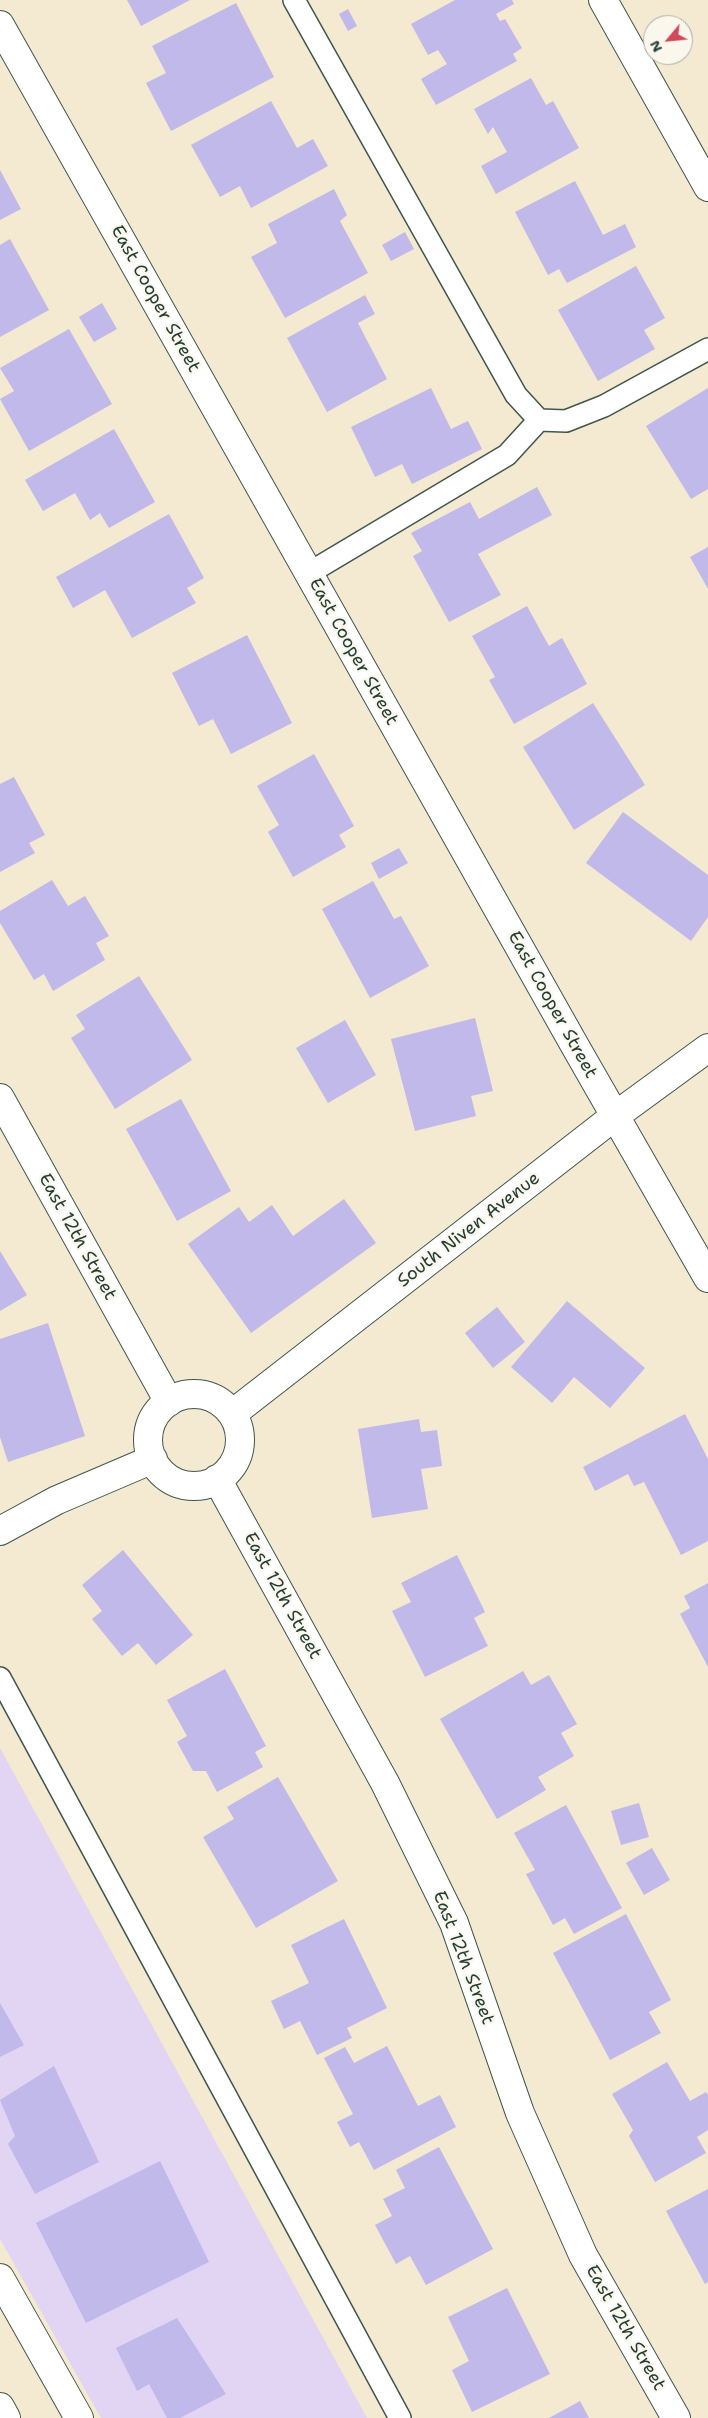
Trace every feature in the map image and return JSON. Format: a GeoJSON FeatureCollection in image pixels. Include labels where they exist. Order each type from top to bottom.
{"type":"FeatureCollection","features":[{"type":"Feature","properties":{"kind":"street"},"geometry":{"type":"LineString","coordinates":[[603,0],[708,187]]}},
{"type":"Feature","properties":{"kind":"street","name":"East Cooper Street"},"geometry":{"type":"LineString","coordinates":[[0,25],[708,1278]]}},
{"type":"Feature","properties":{"kind":"street","name":"South Niven Avenue"},"geometry":{"type":"LineString","coordinates":[[232,1414],[615,1116],[708,1048]]}},
{"type":"Feature","properties":{"kind":"street","name":"East 12th Street"},"geometry":{"type":"LineString","coordinates":[[0,1098],[169,1402]]}},
{"type":"Feature","properties":{"kind":"street"},"geometry":{"type":"LineString","coordinates":[[191,1394],[206,1395],[220,1401],[232,1414],[238,1423],[240,1439],[238,1454],[231,1468],[217,1479],[205,1485],[190,1486],[174,1481],[162,1472],[153,1459],[149,1445],[149,1430],[155,1416],[176,1397],[191,1394]]}},
{"type":"Feature","properties":{"kind":"street"},"geometry":{"type":"LineString","coordinates":[[0,1531],[57,1500],[153,1459]]}},
{"type":"Feature","properties":{"kind":"street","name":"East 12th Street"},"geometry":{"type":"LineString","coordinates":[[217,1479],[385,1783],[454,1924],[520,2113],[583,2254],[676,2418]]}},
{"type":"Feature","properties":{"kind":"street"},"geometry":{"type":"LineString","coordinates":[[0,2278],[79,2418]]}},
{"type":"Feature","properties":{"kind":"street"},"geometry":{"type":"LineString","coordinates":[[0,2407],[6,2418]]}},
{"type":"Feature","properties":{"kind":"lane"},"geometry":{"type":"LineString","coordinates":[[294,0],[516,395],[540,420],[566,421],[604,406],[708,349]]}},
{"type":"Feature","properties":{"kind":"lane"},"geometry":{"type":"LineString","coordinates":[[309,573],[507,455],[540,420]]}},
{"type":"Feature","properties":{"kind":"lane"},"geometry":{"type":"LineString","coordinates":[[0,1678],[400,2418]]}},
{"type":"Feature","properties":{"kind":"shaded area"},"geometry":{"type":"Polygon","coordinates":[[[0,1748],[367,2418],[101,2418],[0,2239],[0,1748]]]}},
{"type":"Feature","properties":{"kind":"building"},"geometry":{"type":"Polygon","coordinates":[[[127,0],[190,0],[141,26],[127,0]]]}},
{"type":"Feature","properties":{"kind":"building"},"geometry":{"type":"Polygon","coordinates":[[[455,0],[512,0],[514,4],[496,14],[500,21],[505,19],[522,48],[513,54],[517,61],[436,105],[421,79],[447,64],[438,50],[428,55],[411,24],[455,0]]]}},
{"type":"Feature","properties":{"kind":"building"},"geometry":{"type":"Polygon","coordinates":[[[236,3],[274,77],[171,131],[146,83],[166,73],[152,46],[236,3]]]}},
{"type":"Feature","properties":{"kind":"building"},"geometry":{"type":"Polygon","coordinates":[[[348,9],[357,26],[348,31],[339,14],[348,9]]]}},
{"type":"Feature","properties":{"kind":"building"},"geometry":{"type":"Polygon","coordinates":[[[531,78],[546,105],[553,101],[579,148],[496,194],[481,166],[507,152],[493,127],[488,134],[474,109],[531,78]]]}},
{"type":"Feature","properties":{"kind":"building"},"geometry":{"type":"Polygon","coordinates":[[[271,101],[297,148],[313,139],[328,166],[251,208],[240,186],[220,197],[191,145],[271,101]]]}},
{"type":"Feature","properties":{"kind":"building"},"geometry":{"type":"Polygon","coordinates":[[[0,170],[21,209],[0,220],[0,170]]]}},
{"type":"Feature","properties":{"kind":"building"},"geometry":{"type":"Polygon","coordinates":[[[575,181],[603,235],[625,224],[636,247],[567,283],[559,269],[548,275],[515,212],[575,181]]]}},
{"type":"Feature","properties":{"kind":"building"},"geometry":{"type":"Polygon","coordinates":[[[334,189],[347,215],[340,221],[368,273],[285,318],[251,257],[277,243],[268,224],[334,189]]]}},
{"type":"Feature","properties":{"kind":"building"},"geometry":{"type":"Polygon","coordinates":[[[405,232],[414,249],[391,261],[382,245],[405,232]]]}},
{"type":"Feature","properties":{"kind":"building"},"geometry":{"type":"Polygon","coordinates":[[[10,239],[49,310],[0,337],[0,245],[10,239]]]}},
{"type":"Feature","properties":{"kind":"building"},"geometry":{"type":"Polygon","coordinates":[[[636,266],[665,318],[644,330],[655,349],[598,381],[558,310],[636,266]]]}},
{"type":"Feature","properties":{"kind":"building"},"geometry":{"type":"Polygon","coordinates":[[[365,295],[375,314],[358,323],[387,379],[327,412],[287,338],[365,295]]]}},
{"type":"Feature","properties":{"kind":"building"},"geometry":{"type":"Polygon","coordinates":[[[102,303],[117,329],[94,342],[79,317],[102,303]]]}},
{"type":"Feature","properties":{"kind":"building"},"geometry":{"type":"Polygon","coordinates":[[[69,329],[112,404],[29,451],[0,399],[14,391],[0,368],[69,329]]]}},
{"type":"Feature","properties":{"kind":"building"},"geometry":{"type":"Polygon","coordinates":[[[431,388],[451,429],[468,421],[482,449],[412,484],[402,464],[375,477],[351,427],[431,388]]]}},
{"type":"Feature","properties":{"kind":"building"},"geometry":{"type":"Polygon","coordinates":[[[708,388],[708,489],[691,499],[646,426],[708,388]]]}},
{"type":"Feature","properties":{"kind":"building"},"geometry":{"type":"Polygon","coordinates":[[[114,429],[155,502],[109,528],[100,513],[90,520],[75,493],[43,511],[25,480],[114,429]]]}},
{"type":"Feature","properties":{"kind":"building"},"geometry":{"type":"Polygon","coordinates":[[[537,487],[552,515],[478,554],[501,595],[449,622],[413,556],[422,551],[411,533],[470,502],[479,519],[537,487]]]}},
{"type":"Feature","properties":{"kind":"building"},"geometry":{"type":"Polygon","coordinates":[[[169,514],[204,578],[187,588],[196,603],[132,638],[105,590],[73,608],[56,577],[169,514]]]}},
{"type":"Feature","properties":{"kind":"building"},"geometry":{"type":"Polygon","coordinates":[[[708,547],[708,589],[690,557],[708,547]]]}},
{"type":"Feature","properties":{"kind":"building"},"geometry":{"type":"Polygon","coordinates":[[[527,606],[549,646],[562,638],[587,684],[514,724],[489,680],[495,677],[472,636],[527,606]]]}},
{"type":"Feature","properties":{"kind":"building"},"geometry":{"type":"Polygon","coordinates":[[[247,635],[292,723],[231,754],[213,719],[199,726],[172,673],[247,635]]]}},
{"type":"Feature","properties":{"kind":"building"},"geometry":{"type":"Polygon","coordinates":[[[593,703],[645,785],[574,830],[523,747],[593,703]]]}},
{"type":"Feature","properties":{"kind":"building"},"geometry":{"type":"Polygon","coordinates":[[[314,754],[354,826],[339,835],[346,847],[293,877],[268,832],[279,825],[257,786],[314,754]]]}},
{"type":"Feature","properties":{"kind":"building"},"geometry":{"type":"Polygon","coordinates":[[[14,777],[45,835],[29,843],[35,853],[0,872],[0,784],[14,777]]]}},
{"type":"Feature","properties":{"kind":"building"},"geometry":{"type":"Polygon","coordinates":[[[623,812],[708,875],[708,917],[691,941],[586,863],[623,812]]]}},
{"type":"Feature","properties":{"kind":"building"},"geometry":{"type":"Polygon","coordinates":[[[399,848],[408,863],[379,879],[371,863],[399,848]]]}},
{"type":"Feature","properties":{"kind":"building"},"geometry":{"type":"Polygon","coordinates":[[[52,880],[68,906],[85,896],[109,936],[96,943],[105,960],[53,991],[44,974],[34,980],[0,923],[0,911],[52,880]]]}},
{"type":"Feature","properties":{"kind":"building"},"geometry":{"type":"Polygon","coordinates":[[[373,881],[394,919],[401,916],[429,966],[370,998],[322,909],[373,881]]]}},
{"type":"Feature","properties":{"kind":"building"},"geometry":{"type":"Polygon","coordinates":[[[139,976],[192,1060],[115,1109],[71,1038],[85,1029],[76,1015],[139,976]]]}},
{"type":"Feature","properties":{"kind":"building"},"geometry":{"type":"Polygon","coordinates":[[[475,1018],[493,1091],[471,1096],[476,1116],[415,1131],[391,1039],[475,1018]]]}},
{"type":"Feature","properties":{"kind":"building"},"geometry":{"type":"Polygon","coordinates":[[[345,1020],[376,1075],[328,1103],[296,1048],[345,1020]]]}},
{"type":"Feature","properties":{"kind":"building"},"geometry":{"type":"Polygon","coordinates":[[[181,1099],[231,1191],[177,1221],[126,1129],[181,1099]]]}},
{"type":"Feature","properties":{"kind":"building"},"geometry":{"type":"Polygon","coordinates":[[[344,1199],[376,1243],[251,1333],[188,1244],[239,1207],[249,1222],[272,1205],[293,1236],[344,1199]]]}},
{"type":"Feature","properties":{"kind":"building"},"geometry":{"type":"Polygon","coordinates":[[[0,1251],[27,1295],[0,1311],[0,1251]]]}},
{"type":"Feature","properties":{"kind":"building"},"geometry":{"type":"Polygon","coordinates":[[[567,1301],[645,1368],[610,1408],[574,1377],[552,1403],[511,1367],[567,1301]]]}},
{"type":"Feature","properties":{"kind":"building"},"geometry":{"type":"Polygon","coordinates":[[[497,1307],[525,1342],[493,1368],[465,1333],[497,1307]]]}},
{"type":"Feature","properties":{"kind":"building"},"geometry":{"type":"Polygon","coordinates":[[[48,1323],[85,1436],[8,1462],[0,1437],[0,1339],[48,1323]]]}},
{"type":"Feature","properties":{"kind":"building"},"geometry":{"type":"Polygon","coordinates":[[[685,1414],[708,1459],[708,1541],[681,1555],[644,1482],[634,1486],[628,1474],[595,1491],[583,1467],[685,1414]]]}},
{"type":"Feature","properties":{"kind":"building"},"geometry":{"type":"Polygon","coordinates":[[[419,1419],[421,1432],[437,1430],[442,1466],[421,1469],[428,1509],[372,1518],[358,1429],[419,1419]]]}},
{"type":"Feature","properties":{"kind":"building"},"geometry":{"type":"Polygon","coordinates":[[[123,1550],[193,1635],[156,1665],[138,1643],[122,1656],[92,1619],[102,1611],[82,1585],[123,1550]]]}},
{"type":"Feature","properties":{"kind":"building"},"geometry":{"type":"Polygon","coordinates":[[[457,1555],[485,1612],[474,1618],[488,1646],[425,1677],[392,1611],[411,1602],[401,1583],[457,1555]]]}},
{"type":"Feature","properties":{"kind":"building"},"geometry":{"type":"Polygon","coordinates":[[[708,1583],[708,1667],[680,1614],[690,1608],[684,1596],[708,1583]]]}},
{"type":"Feature","properties":{"kind":"building"},"geometry":{"type":"Polygon","coordinates":[[[225,1669],[266,1746],[255,1752],[263,1767],[217,1792],[206,1771],[193,1771],[177,1742],[187,1736],[167,1700],[225,1669]]]}},
{"type":"Feature","properties":{"kind":"building"},"geometry":{"type":"Polygon","coordinates":[[[523,1671],[531,1685],[549,1675],[577,1724],[561,1733],[574,1756],[538,1777],[546,1790],[497,1819],[440,1719],[523,1671]]]}},
{"type":"Feature","properties":{"kind":"building"},"geometry":{"type":"Polygon","coordinates":[[[278,1777],[338,1881],[256,1928],[203,1837],[234,1819],[227,1807],[278,1777]]]}},
{"type":"Feature","properties":{"kind":"building"},"geometry":{"type":"Polygon","coordinates":[[[639,1803],[649,1837],[621,1845],[611,1811],[639,1803]]]}},
{"type":"Feature","properties":{"kind":"building"},"geometry":{"type":"Polygon","coordinates":[[[566,1805],[622,1908],[574,1934],[565,1918],[553,1925],[526,1874],[535,1870],[514,1833],[566,1805]]]}},
{"type":"Feature","properties":{"kind":"building"},"geometry":{"type":"Polygon","coordinates":[[[652,1848],[670,1880],[644,1895],[626,1863],[652,1848]]]}},
{"type":"Feature","properties":{"kind":"building"},"geometry":{"type":"Polygon","coordinates":[[[626,1914],[671,2000],[649,2012],[661,2033],[610,2060],[553,1953],[626,1914]]]}},
{"type":"Feature","properties":{"kind":"building"},"geometry":{"type":"Polygon","coordinates":[[[344,1919],[387,2008],[347,2028],[352,2038],[317,2055],[300,2021],[284,2029],[271,2001],[309,1983],[291,1945],[344,1919]]]}},
{"type":"Feature","properties":{"kind":"building"},"geometry":{"type":"Polygon","coordinates":[[[0,2003],[24,2045],[0,2057],[0,2003]]]}},
{"type":"Feature","properties":{"kind":"building"},"geometry":{"type":"Polygon","coordinates":[[[387,2046],[418,2106],[440,2095],[456,2127],[374,2170],[359,2142],[350,2147],[337,2122],[353,2114],[324,2058],[345,2047],[354,2063],[387,2046]]]}},
{"type":"Feature","properties":{"kind":"building"},"geometry":{"type":"Polygon","coordinates":[[[667,2062],[690,2101],[706,2092],[708,2095],[708,2130],[697,2137],[706,2153],[655,2182],[629,2136],[633,2130],[612,2094],[667,2062]]]}},
{"type":"Feature","properties":{"kind":"building"},"geometry":{"type":"Polygon","coordinates":[[[54,2066],[99,2162],[35,2194],[8,2144],[15,2136],[0,2100],[54,2066]]]}},
{"type":"Feature","properties":{"kind":"building"},"geometry":{"type":"Polygon","coordinates":[[[439,2147],[493,2249],[426,2285],[410,2256],[396,2264],[375,2225],[392,2216],[383,2199],[405,2188],[396,2170],[439,2147]]]}},
{"type":"Feature","properties":{"kind":"building"},"geometry":{"type":"Polygon","coordinates":[[[160,2161],[209,2262],[86,2323],[36,2223],[160,2161]]]}},
{"type":"Feature","properties":{"kind":"building"},"geometry":{"type":"Polygon","coordinates":[[[708,2189],[708,2282],[705,2284],[666,2211],[708,2189]]]}},
{"type":"Feature","properties":{"kind":"building"},"geometry":{"type":"Polygon","coordinates":[[[507,2288],[550,2374],[472,2412],[452,2370],[469,2361],[448,2317],[507,2288]]]}},
{"type":"Feature","properties":{"kind":"building"},"geometry":{"type":"Polygon","coordinates":[[[177,2318],[226,2394],[180,2418],[167,2418],[149,2384],[137,2391],[116,2348],[177,2318]]]}},
{"type":"Feature","properties":{"kind":"building"},"geometry":{"type":"Polygon","coordinates":[[[580,2401],[589,2418],[549,2418],[580,2401]]]}}]}
